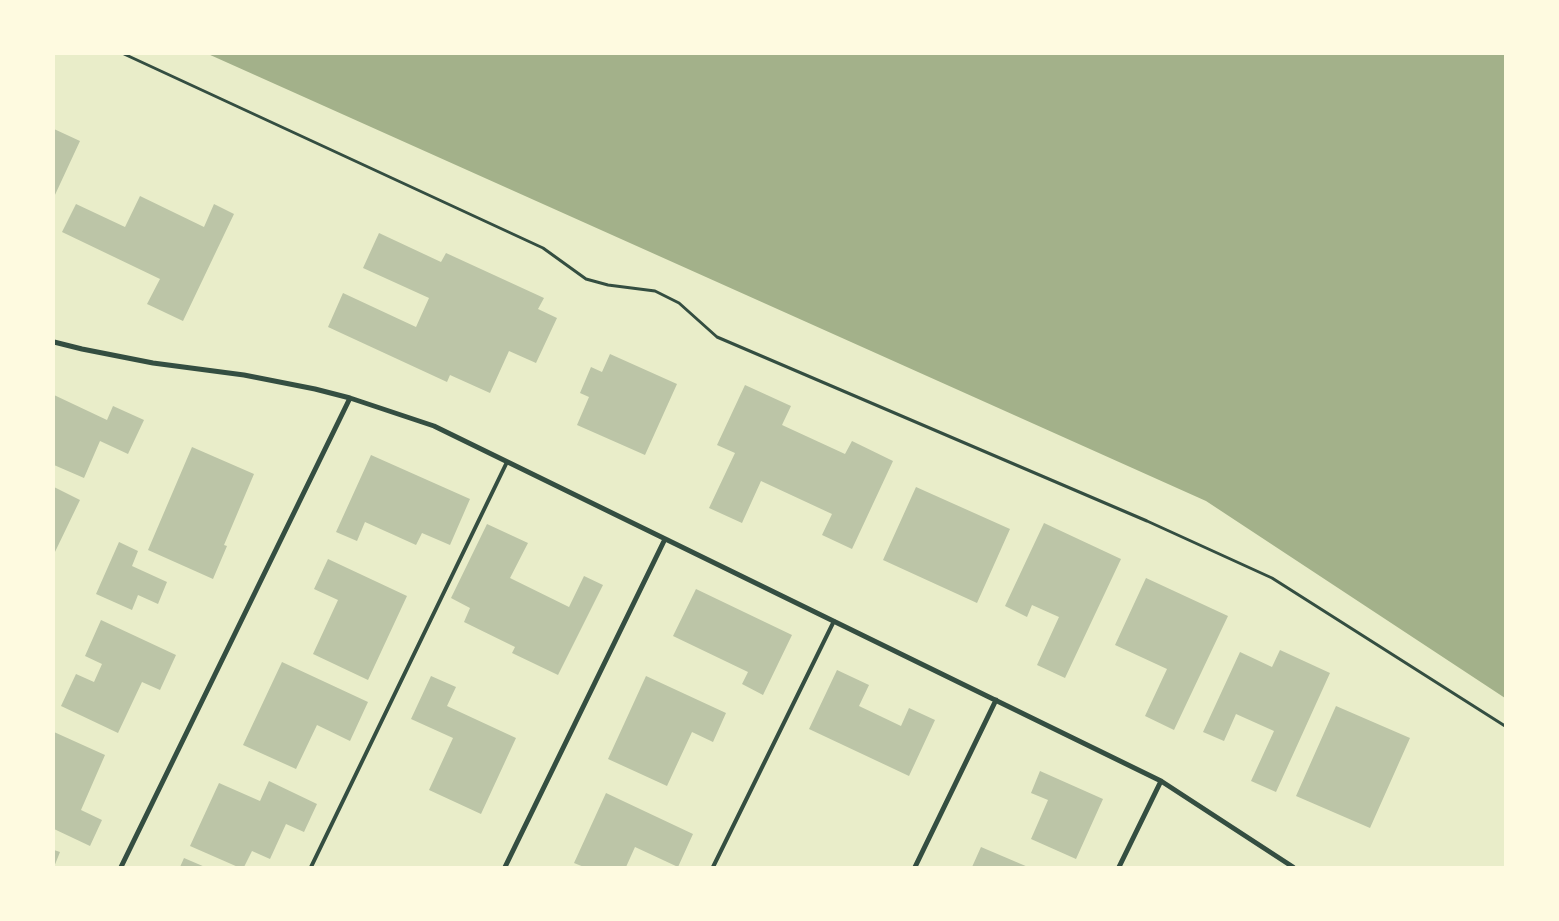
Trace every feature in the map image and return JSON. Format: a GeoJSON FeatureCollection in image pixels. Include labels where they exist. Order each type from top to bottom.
{"type":"FeatureCollection","features":[{"type":"Feature","properties":{"kind":"street"},"geometry":{"type":"LineString","coordinates":[[54,342],[153,363],[244,375],[315,389],[350,398],[434,426],[1161,781],[1293,867]]}},
{"type":"Feature","properties":{"kind":"street"},"geometry":{"type":"LineString","coordinates":[[122,867],[350,398]]}},
{"type":"Feature","properties":{"kind":"street"},"geometry":{"type":"LineString","coordinates":[[506,867],[665,539]]}},
{"type":"Feature","properties":{"kind":"street"},"geometry":{"type":"LineString","coordinates":[[915,867],[996,700]]}},
{"type":"Feature","properties":{"kind":"street"},"geometry":{"type":"LineString","coordinates":[[1119,867],[1161,781]]}},
{"type":"Feature","properties":{"kind":"lane"},"geometry":{"type":"LineString","coordinates":[[311,867],[508,462]]}},
{"type":"Feature","properties":{"kind":"lane"},"geometry":{"type":"LineString","coordinates":[[713,867],[834,621]]}},
{"type":"Feature","properties":{"kind":"path"},"geometry":{"type":"LineString","coordinates":[[124,54],[543,248],[586,279],[608,285],[655,291],[679,304],[717,337],[1147,521],[1272,578],[1505,726]]}},
{"type":"Feature","properties":{"kind":"shaded area"},"geometry":{"type":"Polygon","coordinates":[[[208,54],[1505,54],[1505,698],[1206,501],[208,54]]]}},
{"type":"Feature","properties":{"kind":"building"},"geometry":{"type":"Polygon","coordinates":[[[54,129],[80,141],[54,197],[54,129]]]}},
{"type":"Feature","properties":{"kind":"building"},"geometry":{"type":"Polygon","coordinates":[[[140,196],[204,227],[214,204],[234,214],[183,321],[147,304],[160,279],[62,232],[76,204],[125,227],[140,196]]]}},
{"type":"Feature","properties":{"kind":"building"},"geometry":{"type":"Polygon","coordinates":[[[379,233],[441,262],[446,253],[544,298],[538,309],[557,318],[536,363],[509,351],[490,393],[450,375],[447,382],[328,327],[343,293],[416,327],[429,298],[363,268],[379,233]]]}},
{"type":"Feature","properties":{"kind":"building"},"geometry":{"type":"Polygon","coordinates":[[[610,354],[677,384],[645,455],[577,425],[589,397],[580,393],[591,367],[602,372],[610,354]]]}},
{"type":"Feature","properties":{"kind":"building"},"geometry":{"type":"Polygon","coordinates":[[[745,385],[791,406],[782,425],[845,454],[852,441],[893,461],[852,549],[822,535],[832,514],[761,481],[742,523],[709,508],[735,453],[717,445],[745,385]]]}},
{"type":"Feature","properties":{"kind":"building"},"geometry":{"type":"Polygon","coordinates":[[[54,395],[107,420],[113,406],[144,420],[128,454],[100,441],[84,478],[54,465],[54,395]]]}},
{"type":"Feature","properties":{"kind":"building"},"geometry":{"type":"Polygon","coordinates":[[[192,447],[254,474],[224,545],[227,546],[213,579],[148,550],[192,447]]]}},
{"type":"Feature","properties":{"kind":"building"},"geometry":{"type":"Polygon","coordinates":[[[371,455],[470,499],[450,545],[422,533],[416,545],[365,522],[357,541],[336,532],[371,455]]]}},
{"type":"Feature","properties":{"kind":"building"},"geometry":{"type":"Polygon","coordinates":[[[54,487],[80,500],[54,554],[54,487]]]}},
{"type":"Feature","properties":{"kind":"building"},"geometry":{"type":"Polygon","coordinates":[[[916,487],[1010,529],[977,603],[883,560],[916,487]]]}},
{"type":"Feature","properties":{"kind":"building"},"geometry":{"type":"Polygon","coordinates":[[[1044,523],[1121,559],[1065,678],[1037,665],[1059,617],[1032,605],[1027,617],[1005,606],[1044,523]]]}},
{"type":"Feature","properties":{"kind":"building"},"geometry":{"type":"Polygon","coordinates":[[[487,524],[528,543],[510,578],[569,607],[584,576],[603,585],[558,675],[512,653],[515,647],[464,622],[470,608],[451,598],[487,524]]]}},
{"type":"Feature","properties":{"kind":"building"},"geometry":{"type":"Polygon","coordinates":[[[119,542],[138,551],[132,566],[167,582],[158,604],[138,595],[132,610],[96,594],[119,542]]]}},
{"type":"Feature","properties":{"kind":"building"},"geometry":{"type":"Polygon","coordinates":[[[328,559],[407,596],[368,680],[313,654],[338,600],[314,589],[328,559]]]}},
{"type":"Feature","properties":{"kind":"building"},"geometry":{"type":"Polygon","coordinates":[[[1146,578],[1228,616],[1174,730],[1145,716],[1167,669],[1115,645],[1146,578]]]}},
{"type":"Feature","properties":{"kind":"building"},"geometry":{"type":"Polygon","coordinates":[[[696,589],[792,635],[763,695],[742,684],[748,672],[673,636],[696,589]]]}},
{"type":"Feature","properties":{"kind":"building"},"geometry":{"type":"Polygon","coordinates":[[[101,620],[176,655],[160,690],[142,682],[118,733],[61,706],[76,674],[94,682],[102,664],[85,656],[101,620]]]}},
{"type":"Feature","properties":{"kind":"building"},"geometry":{"type":"Polygon","coordinates":[[[1280,650],[1330,673],[1276,792],[1251,781],[1274,731],[1236,714],[1224,741],[1203,732],[1240,652],[1272,667],[1280,650]]]}},
{"type":"Feature","properties":{"kind":"building"},"geometry":{"type":"Polygon","coordinates":[[[282,662],[368,702],[350,741],[317,725],[296,769],[243,745],[282,662]]]}},
{"type":"Feature","properties":{"kind":"building"},"geometry":{"type":"Polygon","coordinates":[[[837,670],[869,685],[859,706],[901,726],[909,708],[935,720],[909,776],[809,729],[837,670]]]}},
{"type":"Feature","properties":{"kind":"building"},"geometry":{"type":"Polygon","coordinates":[[[431,676],[456,687],[447,706],[516,738],[481,814],[429,790],[453,738],[411,719],[431,676]]]}},
{"type":"Feature","properties":{"kind":"building"},"geometry":{"type":"Polygon","coordinates":[[[646,676],[726,713],[713,742],[692,732],[667,786],[608,759],[646,676]]]}},
{"type":"Feature","properties":{"kind":"building"},"geometry":{"type":"Polygon","coordinates":[[[1336,706],[1410,738],[1370,828],[1296,796],[1336,706]]]}},
{"type":"Feature","properties":{"kind":"building"},"geometry":{"type":"Polygon","coordinates":[[[54,732],[105,755],[81,810],[102,820],[90,846],[54,829],[54,732]]]}},
{"type":"Feature","properties":{"kind":"building"},"geometry":{"type":"Polygon","coordinates":[[[1040,771],[1103,799],[1076,859],[1031,839],[1048,800],[1031,793],[1040,771]]]}},
{"type":"Feature","properties":{"kind":"building"},"geometry":{"type":"Polygon","coordinates":[[[269,781],[317,804],[304,832],[286,824],[270,859],[252,851],[244,867],[238,867],[190,846],[219,783],[260,801],[269,781]]]}},
{"type":"Feature","properties":{"kind":"building"},"geometry":{"type":"Polygon","coordinates":[[[606,793],[693,834],[678,867],[635,847],[626,867],[584,867],[574,863],[606,793]]]}},
{"type":"Feature","properties":{"kind":"building"},"geometry":{"type":"Polygon","coordinates":[[[981,847],[1028,867],[972,867],[981,847]]]}},
{"type":"Feature","properties":{"kind":"building"},"geometry":{"type":"Polygon","coordinates":[[[54,850],[60,852],[54,867],[54,850]]]}},
{"type":"Feature","properties":{"kind":"building"},"geometry":{"type":"Polygon","coordinates":[[[184,858],[205,867],[180,867],[184,858]]]}}]}
